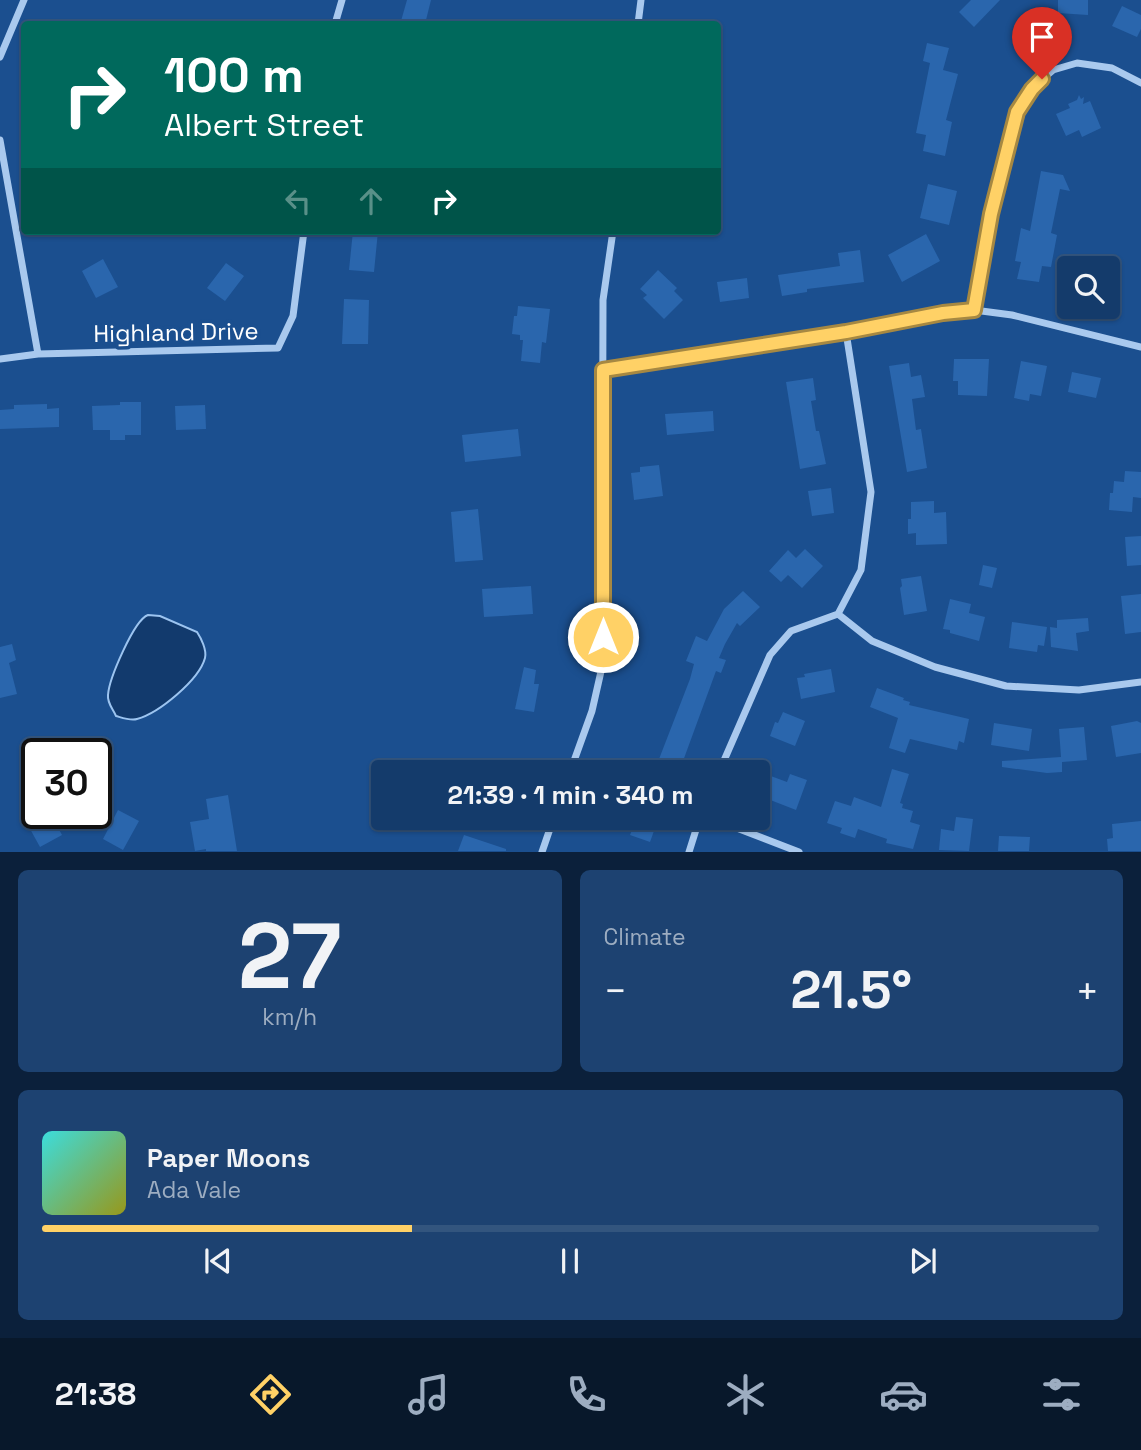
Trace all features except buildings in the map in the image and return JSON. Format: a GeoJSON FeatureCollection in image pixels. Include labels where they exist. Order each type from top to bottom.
{"type":"FeatureCollection","features":[{"type":"Feature","properties":{"kind":"street"},"geometry":{"type":"LineString","coordinates":[[0,57],[24,0]]}},
{"type":"Feature","properties":{"kind":"street"},"geometry":{"type":"LineString","coordinates":[[336,21],[342,0]]}},
{"type":"Feature","properties":{"kind":"street"},"geometry":{"type":"LineString","coordinates":[[638,21],[641,0]]}},
{"type":"Feature","properties":{"kind":"street"},"geometry":{"type":"LineString","coordinates":[[974,310],[991,214],[1017,112],[1032,89],[1053,70],[1077,63],[1112,68],[1141,83]]}},
{"type":"Feature","properties":{"kind":"street"},"geometry":{"type":"LineString","coordinates":[[0,140],[38,354]]}},
{"type":"Feature","properties":{"kind":"street","name":"Highland Drive"},"geometry":{"type":"LineString","coordinates":[[0,359],[38,354],[278,348],[293,316],[303,235]]}},
{"type":"Feature","properties":{"kind":"street"},"geometry":{"type":"LineString","coordinates":[[574,760],[592,711],[602,667],[603,300],[612,235]]}},
{"type":"Feature","properties":{"kind":"street"},"geometry":{"type":"LineString","coordinates":[[603,370],[974,310],[1012,315],[1141,347]]}},
{"type":"Feature","properties":{"kind":"street"},"geometry":{"type":"LineString","coordinates":[[724,760],[770,655],[791,632],[838,614],[861,570],[871,492],[846,332]]}},
{"type":"Feature","properties":{"kind":"street"},"geometry":{"type":"LineString","coordinates":[[838,614],[872,641],[935,667],[1006,686],[1079,690],[1141,682]]}},
{"type":"Feature","properties":{"kind":"street"},"geometry":{"type":"LineString","coordinates":[[542,852],[550,830]]}},
{"type":"Feature","properties":{"kind":"street"},"geometry":{"type":"LineString","coordinates":[[689,852],[696,830]]}},
{"type":"Feature","properties":{"kind":"street"},"geometry":{"type":"LineString","coordinates":[[742,830],[799,852]]}},
{"type":"Feature","properties":{"kind":"water"},"geometry":{"type":"Polygon","coordinates":[[[148,615],[160,616],[197,632],[202,641],[205,658],[195,676],[167,703],[146,716],[135,720],[127,719],[116,716],[108,701],[109,687],[129,638],[148,615]]]}},
{"type":"Feature","properties":{"kind":"route"},"geometry":{"type":"LineString","coordinates":[[603,637],[603,370],[974,310],[991,214],[1017,112],[1042,79]]}}]}
